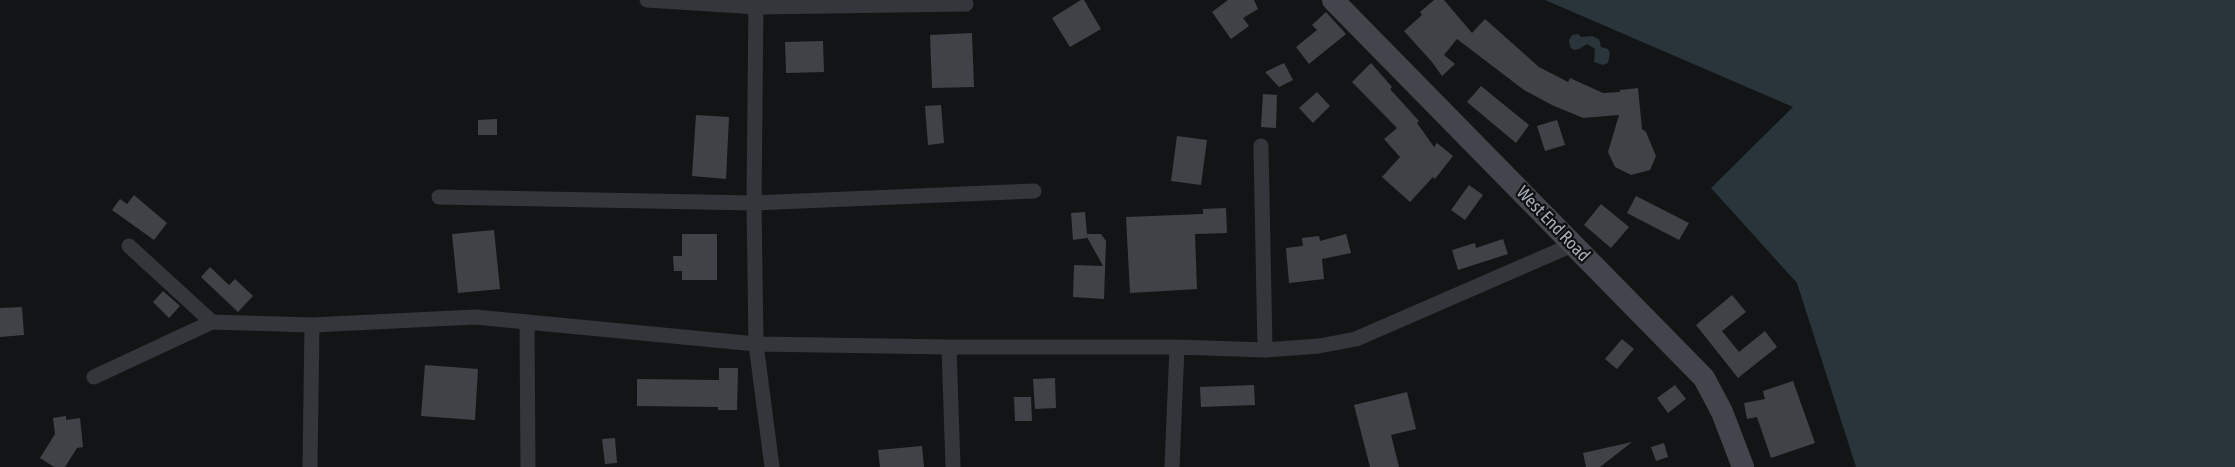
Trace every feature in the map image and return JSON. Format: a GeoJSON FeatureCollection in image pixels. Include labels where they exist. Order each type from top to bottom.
{"type":"FeatureCollection","features":[{"type":"Feature","properties":{"kind":"main road","name":"West End Road"},"geometry":{"type":"LineString","coordinates":[[1333,0],[1704,378],[1722,412],[1743,467]]}},
{"type":"Feature","properties":{"kind":"street"},"geometry":{"type":"LineString","coordinates":[[646,0],[966,4]]}},
{"type":"Feature","properties":{"kind":"street"},"geometry":{"type":"LineString","coordinates":[[757,3],[754,203],[756,344],[772,467]]}},
{"type":"Feature","properties":{"kind":"street"},"geometry":{"type":"LineString","coordinates":[[1261,146],[1265,350]]}},
{"type":"Feature","properties":{"kind":"street"},"geometry":{"type":"LineString","coordinates":[[439,197],[754,203],[1034,191]]}},
{"type":"Feature","properties":{"kind":"street"},"geometry":{"type":"LineString","coordinates":[[94,377],[212,322],[312,325],[475,316],[756,344],[1177,347],[1265,350],[1319,346],[1356,339],[1572,245]]}},
{"type":"Feature","properties":{"kind":"street"},"geometry":{"type":"LineString","coordinates":[[129,246],[212,322]]}},
{"type":"Feature","properties":{"kind":"street"},"geometry":{"type":"LineString","coordinates":[[527,322],[528,467]]}},
{"type":"Feature","properties":{"kind":"street"},"geometry":{"type":"LineString","coordinates":[[310,467],[312,325]]}},
{"type":"Feature","properties":{"kind":"street"},"geometry":{"type":"LineString","coordinates":[[949,347],[953,467]]}},
{"type":"Feature","properties":{"kind":"street"},"geometry":{"type":"LineString","coordinates":[[1172,467],[1177,347]]}},
{"type":"Feature","properties":{"kind":"shaded area"},"geometry":{"type":"Polygon","coordinates":[[[1545,0],[2235,0],[2235,467],[1856,467],[1797,283],[1711,188],[1793,107],[1545,0]]]}},
{"type":"Feature","properties":{"kind":"shaded area"},"geometry":{"type":"Polygon","coordinates":[[[1578,34],[1581,37],[1592,36],[1599,39],[1601,47],[1608,49],[1610,53],[1608,63],[1603,65],[1594,62],[1595,49],[1587,44],[1574,50],[1570,47],[1569,40],[1572,35],[1578,34]]]}},
{"type":"Feature","properties":{"kind":"building"},"geometry":{"type":"Polygon","coordinates":[[[1084,0],[1101,29],[1070,47],[1052,18],[1084,0]]]}},
{"type":"Feature","properties":{"kind":"building"},"geometry":{"type":"Polygon","coordinates":[[[1228,0],[1254,0],[1258,9],[1243,18],[1249,26],[1231,39],[1212,12],[1228,0]]]}},
{"type":"Feature","properties":{"kind":"building"},"geometry":{"type":"Polygon","coordinates":[[[1434,0],[1444,0],[1472,33],[1485,19],[1539,67],[1568,82],[1570,78],[1603,93],[1638,88],[1642,129],[1646,132],[1656,156],[1650,170],[1631,175],[1615,167],[1608,152],[1619,115],[1583,118],[1552,105],[1524,90],[1457,39],[1444,55],[1455,64],[1442,76],[1404,31],[1422,15],[1420,12],[1434,0]]]}},
{"type":"Feature","properties":{"kind":"building"},"geometry":{"type":"Polygon","coordinates":[[[1326,12],[1346,34],[1309,64],[1296,47],[1317,30],[1312,25],[1326,12]]]}},
{"type":"Feature","properties":{"kind":"building"},"geometry":{"type":"Polygon","coordinates":[[[972,33],[974,87],[932,88],[930,35],[972,33]]]}},
{"type":"Feature","properties":{"kind":"building"},"geometry":{"type":"Polygon","coordinates":[[[823,41],[824,72],[786,73],[785,42],[823,41]]]}},
{"type":"Feature","properties":{"kind":"building"},"geometry":{"type":"Polygon","coordinates":[[[1284,63],[1293,80],[1279,87],[1265,72],[1284,63]]]}},
{"type":"Feature","properties":{"kind":"building"},"geometry":{"type":"Polygon","coordinates":[[[1371,63],[1392,87],[1390,89],[1419,121],[1417,123],[1434,147],[1437,143],[1453,156],[1435,179],[1433,177],[1410,202],[1382,177],[1400,157],[1384,139],[1397,128],[1352,82],[1371,63]]]}},
{"type":"Feature","properties":{"kind":"building"},"geometry":{"type":"Polygon","coordinates":[[[1481,86],[1529,125],[1516,143],[1467,102],[1481,86]]]}},
{"type":"Feature","properties":{"kind":"building"},"geometry":{"type":"Polygon","coordinates":[[[1317,92],[1330,106],[1313,123],[1299,108],[1317,92]]]}},
{"type":"Feature","properties":{"kind":"building"},"geometry":{"type":"Polygon","coordinates":[[[1263,94],[1277,95],[1276,128],[1261,127],[1263,94]]]}},
{"type":"Feature","properties":{"kind":"building"},"geometry":{"type":"Polygon","coordinates":[[[941,105],[944,143],[928,145],[925,106],[941,105]]]}},
{"type":"Feature","properties":{"kind":"building"},"geometry":{"type":"Polygon","coordinates":[[[696,115],[729,117],[726,179],[692,176],[696,115]]]}},
{"type":"Feature","properties":{"kind":"building"},"geometry":{"type":"Polygon","coordinates":[[[497,119],[497,135],[478,135],[478,120],[497,119]]]}},
{"type":"Feature","properties":{"kind":"building"},"geometry":{"type":"Polygon","coordinates":[[[1557,120],[1565,145],[1545,151],[1537,126],[1557,120]]]}},
{"type":"Feature","properties":{"kind":"building"},"geometry":{"type":"Polygon","coordinates":[[[1177,136],[1207,140],[1201,185],[1171,181],[1177,136]]]}},
{"type":"Feature","properties":{"kind":"building"},"geometry":{"type":"Polygon","coordinates":[[[1469,185],[1483,195],[1465,220],[1451,210],[1469,185]]]}},
{"type":"Feature","properties":{"kind":"building"},"geometry":{"type":"Polygon","coordinates":[[[134,195],[167,223],[154,240],[112,210],[120,199],[127,204],[134,195]]]}},
{"type":"Feature","properties":{"kind":"building"},"geometry":{"type":"Polygon","coordinates":[[[1636,196],[1689,223],[1679,240],[1627,213],[1636,196]]]}},
{"type":"Feature","properties":{"kind":"building"},"geometry":{"type":"Polygon","coordinates":[[[1601,204],[1629,227],[1611,248],[1584,225],[1601,204]]]}},
{"type":"Feature","properties":{"kind":"building"},"geometry":{"type":"Polygon","coordinates":[[[1226,208],[1227,233],[1195,234],[1197,289],[1130,293],[1126,217],[1203,214],[1203,209],[1226,208]]]}},
{"type":"Feature","properties":{"kind":"building"},"geometry":{"type":"Polygon","coordinates":[[[1085,212],[1087,234],[1101,234],[1106,241],[1104,299],[1073,297],[1074,265],[1103,266],[1087,237],[1073,240],[1071,213],[1085,212]]]}},
{"type":"Feature","properties":{"kind":"building"},"geometry":{"type":"Polygon","coordinates":[[[494,230],[500,289],[458,293],[452,234],[494,230]]]}},
{"type":"Feature","properties":{"kind":"building"},"geometry":{"type":"Polygon","coordinates":[[[682,234],[717,234],[717,280],[682,280],[682,271],[674,271],[673,256],[682,256],[682,234]]]}},
{"type":"Feature","properties":{"kind":"building"},"geometry":{"type":"Polygon","coordinates":[[[1346,234],[1351,253],[1322,259],[1324,279],[1289,283],[1286,248],[1303,246],[1302,238],[1319,236],[1320,241],[1346,234]]]}},
{"type":"Feature","properties":{"kind":"building"},"geometry":{"type":"Polygon","coordinates":[[[1503,239],[1508,254],[1458,270],[1452,250],[1475,243],[1476,248],[1503,239]]]}},
{"type":"Feature","properties":{"kind":"building"},"geometry":{"type":"Polygon","coordinates":[[[210,267],[229,285],[235,279],[253,296],[238,312],[201,277],[210,267]]]}},
{"type":"Feature","properties":{"kind":"building"},"geometry":{"type":"Polygon","coordinates":[[[163,291],[180,306],[169,318],[153,302],[163,291]]]}},
{"type":"Feature","properties":{"kind":"building"},"geometry":{"type":"Polygon","coordinates":[[[1732,295],[1746,312],[1722,331],[1739,352],[1765,331],[1777,347],[1738,378],[1696,325],[1732,295]]]}},
{"type":"Feature","properties":{"kind":"building"},"geometry":{"type":"Polygon","coordinates":[[[22,307],[24,335],[0,337],[0,308],[22,307]]]}},
{"type":"Feature","properties":{"kind":"building"},"geometry":{"type":"Polygon","coordinates":[[[1622,339],[1634,349],[1617,369],[1605,359],[1622,339]]]}},
{"type":"Feature","properties":{"kind":"building"},"geometry":{"type":"Polygon","coordinates":[[[425,365],[478,369],[475,420],[421,416],[425,365]]]}},
{"type":"Feature","properties":{"kind":"building"},"geometry":{"type":"Polygon","coordinates":[[[719,368],[738,368],[737,410],[718,410],[718,407],[637,406],[637,379],[719,380],[719,368]]]}},
{"type":"Feature","properties":{"kind":"building"},"geometry":{"type":"Polygon","coordinates":[[[1055,378],[1056,408],[1035,409],[1033,379],[1055,378]]]}},
{"type":"Feature","properties":{"kind":"building"},"geometry":{"type":"Polygon","coordinates":[[[1793,381],[1815,443],[1771,458],[1757,417],[1747,419],[1744,403],[1765,399],[1763,391],[1793,381]]]}},
{"type":"Feature","properties":{"kind":"building"},"geometry":{"type":"Polygon","coordinates":[[[1254,385],[1255,405],[1201,407],[1200,387],[1254,385]]]}},
{"type":"Feature","properties":{"kind":"building"},"geometry":{"type":"Polygon","coordinates":[[[1675,385],[1686,399],[1668,413],[1657,398],[1675,385]]]}},
{"type":"Feature","properties":{"kind":"building"},"geometry":{"type":"Polygon","coordinates":[[[1407,392],[1416,429],[1391,435],[1399,467],[1370,467],[1354,405],[1407,392]]]}},
{"type":"Feature","properties":{"kind":"building"},"geometry":{"type":"Polygon","coordinates":[[[1014,397],[1031,397],[1032,421],[1015,421],[1014,397]]]}},
{"type":"Feature","properties":{"kind":"building"},"geometry":{"type":"Polygon","coordinates":[[[66,416],[66,420],[80,418],[83,447],[77,448],[65,467],[54,467],[40,458],[55,434],[53,418],[66,416]]]}},
{"type":"Feature","properties":{"kind":"building"},"geometry":{"type":"Polygon","coordinates":[[[615,438],[617,463],[605,464],[602,439],[615,438]]]}},
{"type":"Feature","properties":{"kind":"building"},"geometry":{"type":"Polygon","coordinates":[[[1632,442],[1600,467],[1586,467],[1583,453],[1632,442]]]}},
{"type":"Feature","properties":{"kind":"building"},"geometry":{"type":"Polygon","coordinates":[[[1664,443],[1668,457],[1656,461],[1651,447],[1664,443]]]}},
{"type":"Feature","properties":{"kind":"building"},"geometry":{"type":"Polygon","coordinates":[[[922,446],[924,467],[880,467],[878,450],[922,446]]]}}]}
